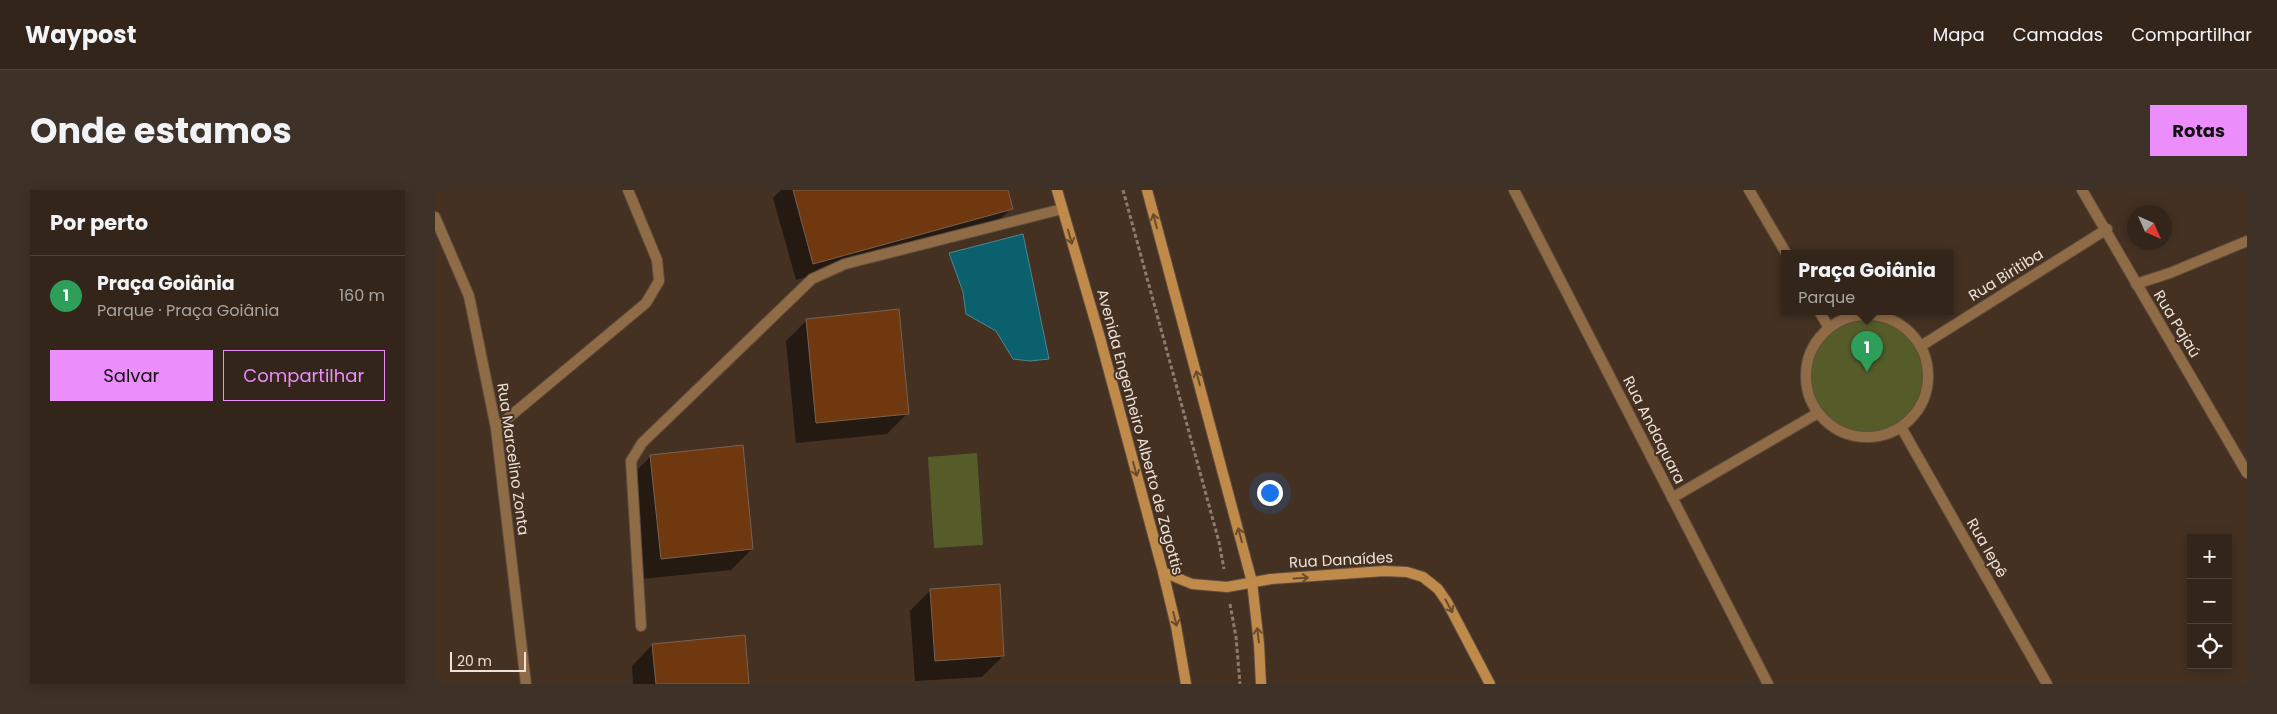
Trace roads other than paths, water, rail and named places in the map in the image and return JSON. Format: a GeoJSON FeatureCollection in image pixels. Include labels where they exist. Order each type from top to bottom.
{"type":"FeatureCollection","features":[{"type":"Feature","properties":{"kind":"main road","name":"Avenida Engenheiro Alberto de Zagottis"},"geometry":{"type":"LineString","coordinates":[[1057,190],[1100,338],[1163,572],[1176,626],[1185,684]]}},
{"type":"Feature","properties":{"kind":"main road"},"geometry":{"type":"LineString","coordinates":[[1147,190],[1252,582],[1259,644],[1261,684]]}},
{"type":"Feature","properties":{"kind":"main road","name":"Rua Danaídes"},"geometry":{"type":"LineString","coordinates":[[1163,572],[1192,584],[1227,587],[1252,582],[1384,571],[1407,572],[1423,577],[1438,589],[1447,602],[1490,684]]}},
{"type":"Feature","properties":{"kind":"street"},"geometry":{"type":"LineString","coordinates":[[497,428],[646,303],[659,281],[657,260],[628,190]]}},
{"type":"Feature","properties":{"kind":"street","name":"Rua Andaquara"},"geometry":{"type":"LineString","coordinates":[[1514,190],[1768,684]]}},
{"type":"Feature","properties":{"kind":"street"},"geometry":{"type":"LineString","coordinates":[[1749,190],[1784,250]]}},
{"type":"Feature","properties":{"kind":"street","name":"Rua Pajaú"},"geometry":{"type":"LineString","coordinates":[[2082,190],[2107,229],[2136,284],[2247,472]]}},
{"type":"Feature","properties":{"kind":"street"},"geometry":{"type":"LineString","coordinates":[[641,626],[631,460],[642,443],[812,279],[845,264],[1062,209]]}},
{"type":"Feature","properties":{"kind":"street","name":"Rua Marcelino Zonta"},"geometry":{"type":"LineString","coordinates":[[435,217],[469,296],[497,428],[526,684]]}},
{"type":"Feature","properties":{"kind":"street","name":"Rua Biritiba"},"geometry":{"type":"LineString","coordinates":[[1921,346],[2107,229]]}},
{"type":"Feature","properties":{"kind":"street"},"geometry":{"type":"LineString","coordinates":[[2136,284],[2170,273],[2247,241]]}},
{"type":"Feature","properties":{"kind":"street"},"geometry":{"type":"LineString","coordinates":[[1821,315],[1829,328]]}},
{"type":"Feature","properties":{"kind":"street"},"geometry":{"type":"LineString","coordinates":[[1870,315],[1889,319],[1907,330],[1921,346],[1927,364],[1928,382],[1919,407],[1901,428],[1870,438],[1850,436],[1831,426],[1818,413],[1809,398],[1806,380],[1807,364],[1813,347],[1829,328],[1850,318],[1870,315]]}},
{"type":"Feature","properties":{"kind":"street"},"geometry":{"type":"LineString","coordinates":[[1672,498],[1818,413]]}},
{"type":"Feature","properties":{"kind":"street","name":"Rua Iepê"},"geometry":{"type":"LineString","coordinates":[[1901,428],[2047,684]]}},
{"type":"Feature","properties":{"kind":"water"},"geometry":{"type":"Polygon","coordinates":[[[1023,234],[1049,359],[1030,361],[1013,359],[996,331],[966,314],[963,292],[949,253],[1023,234]]]}},
{"type":"Feature","properties":{"kind":"place","name":"Praça Goiânia"},"geometry":{"type":"Point","coordinates":[1867,372]}}]}
